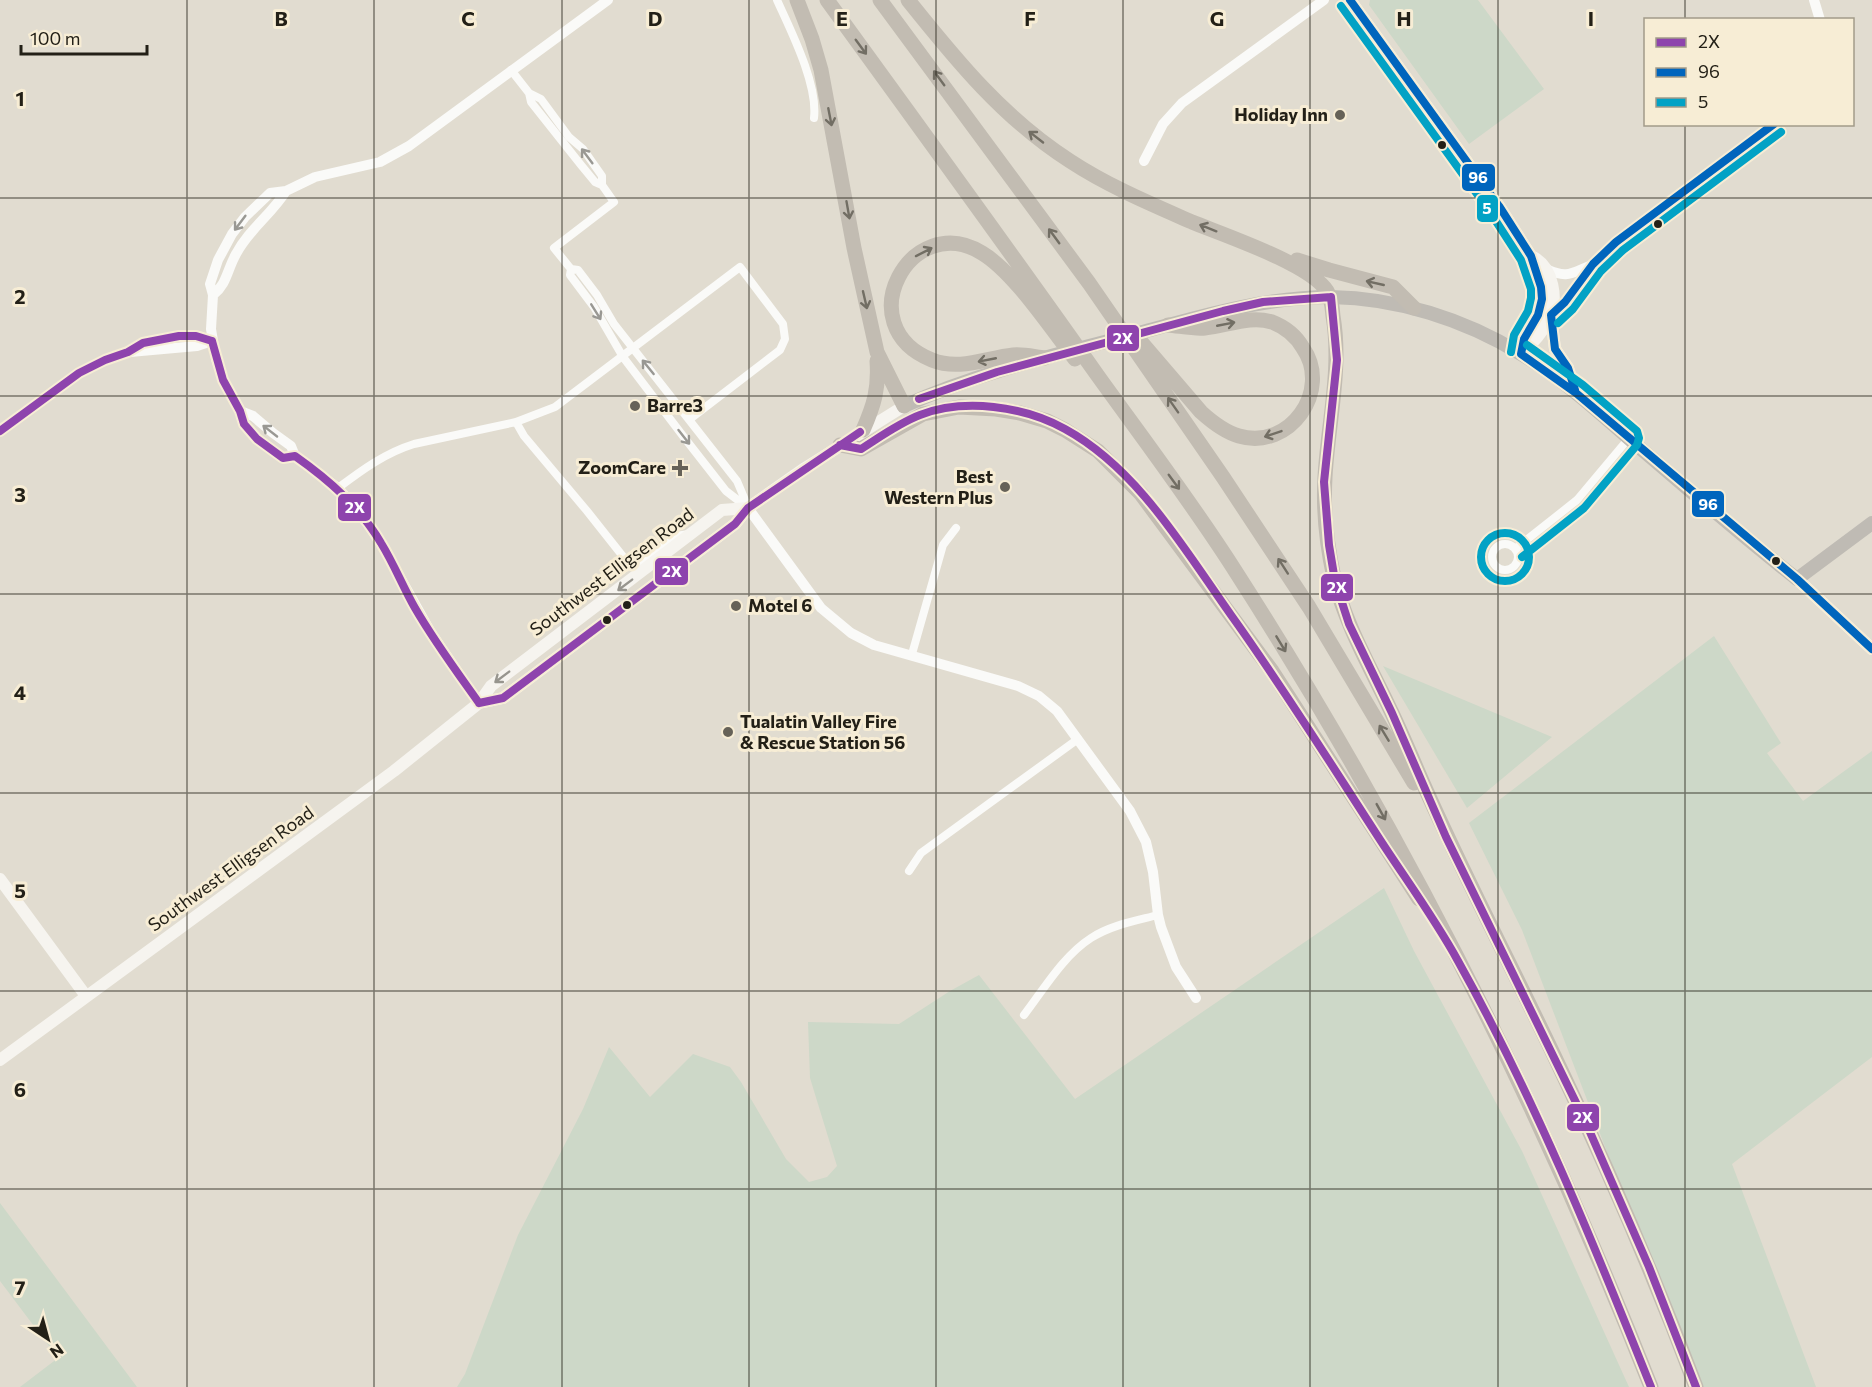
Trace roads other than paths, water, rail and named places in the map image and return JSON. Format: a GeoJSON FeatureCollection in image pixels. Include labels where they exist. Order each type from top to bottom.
{"type":"FeatureCollection","features":[{"type":"Feature","properties":{"kind":"highway"},"geometry":{"type":"LineString","coordinates":[[797,0],[821,70],[862,286],[877,352],[878,380],[874,404],[863,430]]}},
{"type":"Feature","properties":{"kind":"highway"},"geometry":{"type":"LineString","coordinates":[[827,0],[1208,530],[1322,711],[1414,871],[1456,957],[1497,1033],[1603,1266],[1651,1387]]}},
{"type":"Feature","properties":{"kind":"highway"},"geometry":{"type":"LineString","coordinates":[[880,0],[1089,283],[1223,477],[1309,607],[1446,837]]}},
{"type":"Feature","properties":{"kind":"highway"},"geometry":{"type":"LineString","coordinates":[[908,0],[987,94],[1048,146],[1080,167],[1146,201],[1262,250],[1316,279],[1330,297],[1336,335],[1336,360],[1324,482],[1329,544],[1335,581],[1349,624],[1392,713],[1446,837],[1581,1113],[1649,1267],[1696,1387]]}},
{"type":"Feature","properties":{"kind":"highway"},"geometry":{"type":"LineString","coordinates":[[1045,358],[1012,355],[980,362],[955,364],[942,363],[921,355],[906,342],[892,312],[893,288],[900,272],[912,258],[936,246],[955,244],[981,252],[1014,281],[1092,382],[1140,434]]}},
{"type":"Feature","properties":{"kind":"highway"},"geometry":{"type":"LineString","coordinates":[[1262,250],[1393,287],[1414,308]]}},
{"type":"Feature","properties":{"kind":"highway"},"geometry":{"type":"LineString","coordinates":[[1089,283],[1201,412],[1221,427],[1241,437],[1261,438],[1290,426],[1305,410],[1313,389],[1312,367],[1299,341],[1283,327],[1260,320],[1203,328],[1164,326]]}},
{"type":"Feature","properties":{"kind":"highway"},"geometry":{"type":"LineString","coordinates":[[877,352],[904,406]]}},
{"type":"Feature","properties":{"kind":"highway"},"geometry":{"type":"LineString","coordinates":[[840,445],[861,449],[922,414],[941,409],[959,407],[996,409],[1047,421],[1083,440],[1110,461],[1155,512],[1272,671],[1456,957]]}},
{"type":"Feature","properties":{"kind":"main road"},"geometry":{"type":"LineString","coordinates":[[1350,0],[1499,206],[1531,256],[1539,260],[1545,269],[1552,285],[1547,301],[1524,337],[1521,354]]}},
{"type":"Feature","properties":{"kind":"main road"},"geometry":{"type":"LineString","coordinates":[[1531,256],[1531,264],[1551,315],[1555,349],[1568,368],[1576,393]]}},
{"type":"Feature","properties":{"kind":"main road","name":"Southwest Elligsen Road"},"geometry":{"type":"LineString","coordinates":[[479,703],[503,698],[735,524],[748,508],[840,445],[904,406],[957,384],[1045,358],[1164,326],[1263,303],[1330,297],[1379,301],[1414,308],[1454,321],[1521,354],[1576,393],[1797,579]]}},
{"type":"Feature","properties":{"kind":"main road"},"geometry":{"type":"LineString","coordinates":[[1521,354],[1544,329],[1551,315]]}},
{"type":"Feature","properties":{"kind":"main road","name":"Southwest Elligsen Road"},"geometry":{"type":"LineString","coordinates":[[0,1060],[385,777],[479,703],[491,686],[723,510],[748,508]]}},
{"type":"Feature","properties":{"kind":"main road"},"geometry":{"type":"LineString","coordinates":[[1872,523],[1797,579],[1872,649]]}},
{"type":"Feature","properties":{"kind":"main road"},"geometry":{"type":"LineString","coordinates":[[0,879],[86,996]]}},
{"type":"Feature","properties":{"kind":"street"},"geometry":{"type":"LineString","coordinates":[[479,703],[425,624],[375,534],[361,514],[338,488],[295,456],[283,458],[257,439],[244,424],[240,411],[222,380],[212,341],[213,296],[210,284],[232,234],[245,217],[270,193],[286,191],[315,177],[380,162],[396,154],[608,0]]}},
{"type":"Feature","properties":{"kind":"street"},"geometry":{"type":"LineString","coordinates":[[777,0],[795,38],[812,91],[815,107],[814,118]]}},
{"type":"Feature","properties":{"kind":"street"},"geometry":{"type":"LineString","coordinates":[[1144,161],[1163,124],[1182,103],[1324,0]]}},
{"type":"Feature","properties":{"kind":"street"},"geometry":{"type":"LineString","coordinates":[[1814,0],[1819,18]]}},
{"type":"Feature","properties":{"kind":"street"},"geometry":{"type":"LineString","coordinates":[[512,70],[529,93],[531,102],[595,182],[602,185],[614,202],[554,248],[571,269],[578,270],[597,295],[614,324],[737,482],[748,508],[821,608],[840,626],[874,645],[1018,686],[1039,696],[1057,711],[1124,801],[1146,842],[1153,873],[1158,915],[1172,956],[1196,998]]}},
{"type":"Feature","properties":{"kind":"street"},"geometry":{"type":"LineString","coordinates":[[1551,315],[1565,302],[1593,264],[1628,233],[1772,126]]}},
{"type":"Feature","properties":{"kind":"street"},"geometry":{"type":"LineString","coordinates":[[1545,269],[1559,275],[1566,275],[1593,264]]}},
{"type":"Feature","properties":{"kind":"street"},"geometry":{"type":"LineString","coordinates":[[338,488],[368,465],[398,449],[516,422],[555,407],[740,267],[783,324],[785,339],[780,350],[690,419]]}},
{"type":"Feature","properties":{"kind":"street"},"geometry":{"type":"LineString","coordinates":[[571,269],[570,275],[594,307],[623,357],[726,491],[748,508]]}},
{"type":"Feature","properties":{"kind":"street"},"geometry":{"type":"LineString","coordinates":[[0,431],[79,373],[143,343],[179,336],[196,336],[212,341]]}},
{"type":"Feature","properties":{"kind":"street"},"geometry":{"type":"LineString","coordinates":[[516,422],[524,436],[588,511],[625,559],[636,564],[642,562],[676,536],[693,533]]}},
{"type":"Feature","properties":{"kind":"street"},"geometry":{"type":"LineString","coordinates":[[1515,549],[1577,500],[1629,438]]}},
{"type":"Feature","properties":{"kind":"street"},"geometry":{"type":"LineString","coordinates":[[912,654],[943,545],[956,528]]}},
{"type":"Feature","properties":{"kind":"street"},"geometry":{"type":"LineString","coordinates":[[909,871],[921,853],[1078,739]]}},
{"type":"Feature","properties":{"kind":"street"},"geometry":{"type":"LineString","coordinates":[[1023,1016],[1069,957],[1092,938],[1118,925],[1158,915]]}},
{"type":"Feature","properties":{"kind":"place","name":"Holiday Inn"},"geometry":{"type":"Point","coordinates":[1340,115]}},
{"type":"Feature","properties":{"kind":"place","name":"Barre3"},"geometry":{"type":"Point","coordinates":[635,406]}},
{"type":"Feature","properties":{"kind":"place","name":"ZoomCare"},"geometry":{"type":"Point","coordinates":[680,468]}},
{"type":"Feature","properties":{"kind":"place","name":"Best Western Plus"},"geometry":{"type":"Point","coordinates":[1005,487]}},
{"type":"Feature","properties":{"kind":"place","name":"Motel 6"},"geometry":{"type":"Point","coordinates":[736,606]}},
{"type":"Feature","properties":{"kind":"place","name":"Tualatin Valley Fire & Rescue Station 56"},"geometry":{"type":"Point","coordinates":[728,732]}}]}
